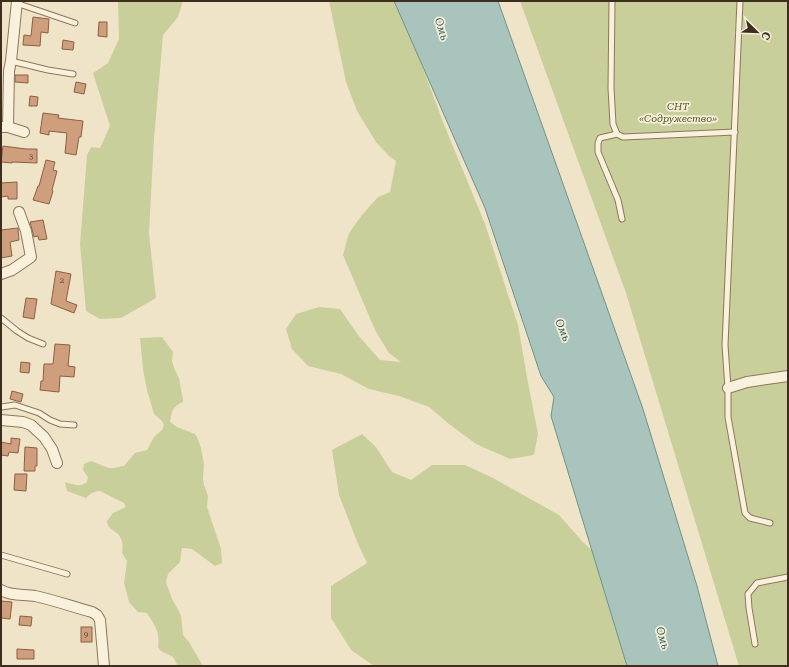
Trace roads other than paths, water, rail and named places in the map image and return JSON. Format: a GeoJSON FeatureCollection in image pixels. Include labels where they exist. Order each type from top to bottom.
{"type":"FeatureCollection","features":[{"type":"Feature","properties":{"kind":"street"},"geometry":{"type":"LineString","coordinates":[[17,2],[9,71],[5,127],[24,132]]}},
{"type":"Feature","properties":{"kind":"street"},"geometry":{"type":"LineString","coordinates":[[1,274],[12,270],[31,257],[26,230],[19,212]]}},
{"type":"Feature","properties":{"kind":"street"},"geometry":{"type":"LineString","coordinates":[[728,388],[747,382],[788,376]]}},
{"type":"Feature","properties":{"kind":"street"},"geometry":{"type":"LineString","coordinates":[[1,420],[23,422],[31,425],[44,437],[52,449],[57,463]]}},
{"type":"Feature","properties":{"kind":"street"},"geometry":{"type":"LineString","coordinates":[[1,590],[5,593],[34,596],[53,600],[92,612],[97,615],[100,620],[104,666]]}},
{"type":"Feature","properties":{"kind":"lane"},"geometry":{"type":"LineString","coordinates":[[612,1],[611,88],[613,124],[617,134]]}},
{"type":"Feature","properties":{"kind":"lane"},"geometry":{"type":"LineString","coordinates":[[740,1],[725,345],[728,388],[728,417],[745,513],[750,518],[770,523]]}},
{"type":"Feature","properties":{"kind":"lane"},"geometry":{"type":"LineString","coordinates":[[17,2],[75,23]]}},
{"type":"Feature","properties":{"kind":"lane"},"geometry":{"type":"LineString","coordinates":[[11,61],[48,70],[73,74]]}},
{"type":"Feature","properties":{"kind":"lane"},"geometry":{"type":"LineString","coordinates":[[622,219],[618,200],[598,152],[598,143],[600,138],[617,134],[623,137],[735,132]]}},
{"type":"Feature","properties":{"kind":"lane"},"geometry":{"type":"LineString","coordinates":[[1,318],[28,338],[43,344]]}},
{"type":"Feature","properties":{"kind":"lane"},"geometry":{"type":"LineString","coordinates":[[1,407],[14,405],[39,413],[60,424],[74,425]]}},
{"type":"Feature","properties":{"kind":"lane"},"geometry":{"type":"LineString","coordinates":[[1,555],[67,574]]}},
{"type":"Feature","properties":{"kind":"lane"},"geometry":{"type":"LineString","coordinates":[[755,644],[748,594],[757,584],[788,577]]}},
{"type":"Feature","properties":{"kind":"water","name":"Омь"},"geometry":{"type":"Polygon","coordinates":[[[394,1],[498,1],[643,409],[697,586],[718,666],[627,666],[551,416],[554,397],[541,376],[485,208],[394,1]]]}},
{"type":"Feature","properties":{"kind":"park label","name":"СНТ «Содружество»"},"geometry":{"type":"Point","coordinates":[678,112]}}]}
